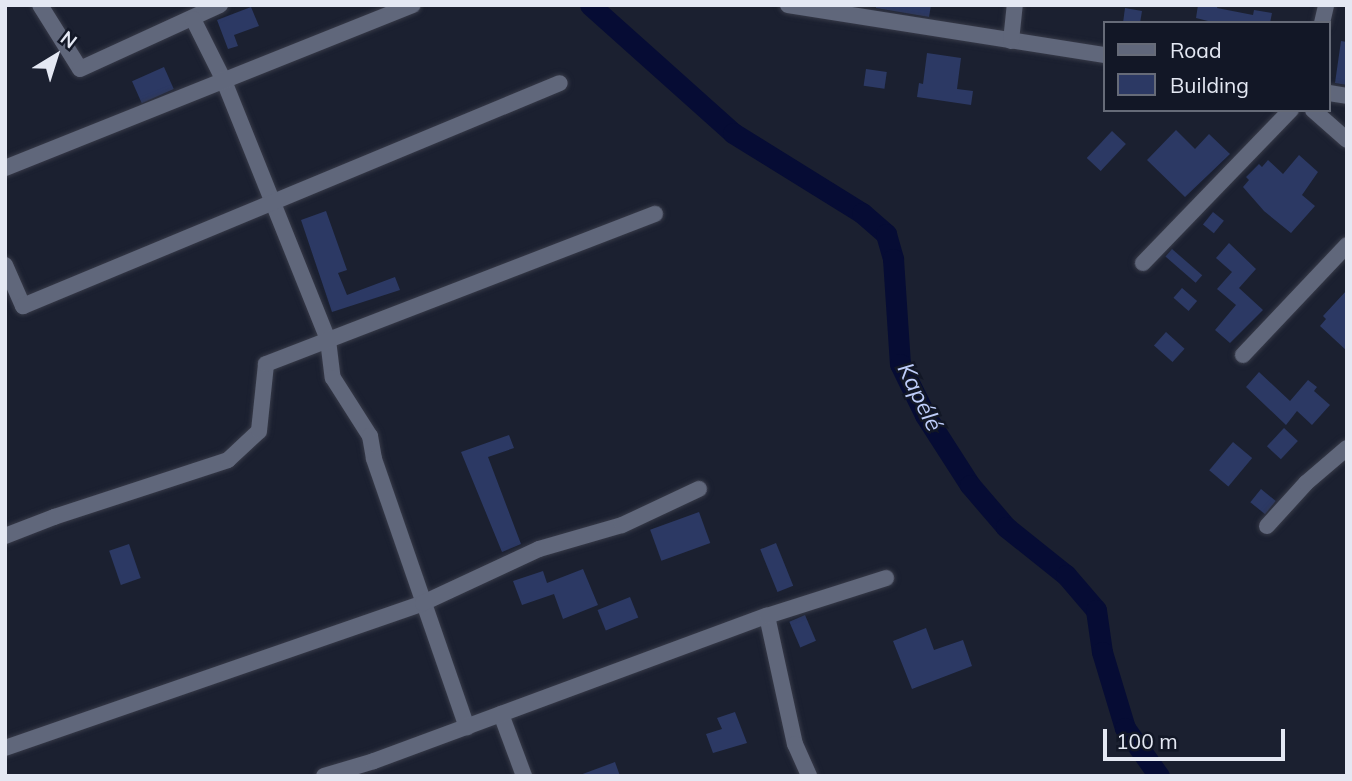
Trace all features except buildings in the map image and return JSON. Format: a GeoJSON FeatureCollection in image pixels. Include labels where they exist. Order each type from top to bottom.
{"type":"FeatureCollection","features":[{"type":"Feature","properties":{"kind":"street"},"geometry":{"type":"LineString","coordinates":[[40,5],[80,69],[220,5]]}},
{"type":"Feature","properties":{"kind":"street"},"geometry":{"type":"LineString","coordinates":[[5,168],[413,5]]}},
{"type":"Feature","properties":{"kind":"street"},"geometry":{"type":"LineString","coordinates":[[788,5],[1104,55]]}},
{"type":"Feature","properties":{"kind":"street"},"geometry":{"type":"LineString","coordinates":[[1011,41],[1015,5]]}},
{"type":"Feature","properties":{"kind":"street"},"geometry":{"type":"LineString","coordinates":[[194,19],[223,81],[328,340],[333,378],[370,436],[374,460],[467,727]]}},
{"type":"Feature","properties":{"kind":"street"},"geometry":{"type":"LineString","coordinates":[[5,265],[23,306],[560,83]]}},
{"type":"Feature","properties":{"kind":"street"},"geometry":{"type":"LineString","coordinates":[[1143,263],[1289,112]]}},
{"type":"Feature","properties":{"kind":"street"},"geometry":{"type":"LineString","coordinates":[[1315,112],[1347,140]]}},
{"type":"Feature","properties":{"kind":"street"},"geometry":{"type":"LineString","coordinates":[[5,536],[54,517],[228,460],[259,431],[266,364],[655,214]]}},
{"type":"Feature","properties":{"kind":"street"},"geometry":{"type":"LineString","coordinates":[[1243,355],[1347,245]]}},
{"type":"Feature","properties":{"kind":"street"},"geometry":{"type":"LineString","coordinates":[[1267,526],[1307,483],[1347,448]]}},
{"type":"Feature","properties":{"kind":"street"},"geometry":{"type":"LineString","coordinates":[[5,748],[423,603],[539,549],[622,525],[699,489]]}},
{"type":"Feature","properties":{"kind":"street"},"geometry":{"type":"LineString","coordinates":[[324,776],[377,769],[501,714],[767,616],[886,578]]}},
{"type":"Feature","properties":{"kind":"street"},"geometry":{"type":"LineString","coordinates":[[767,616],[796,744],[809,776]]}},
{"type":"Feature","properties":{"kind":"street"},"geometry":{"type":"LineString","coordinates":[[501,714],[524,776]]}},
{"type":"Feature","properties":{"kind":"street"},"geometry":{"type":"LineString","coordinates":[[796,744],[797,776]]}},
{"type":"Feature","properties":{"kind":"waterway","name":"Kapélé"},"geometry":{"type":"LineString","coordinates":[[590,5],[733,133],[862,213],[886,234],[893,259],[900,364],[925,415],[970,485],[1006,527],[1066,575],[1096,610],[1102,652],[1125,728],[1159,776]]}}]}
